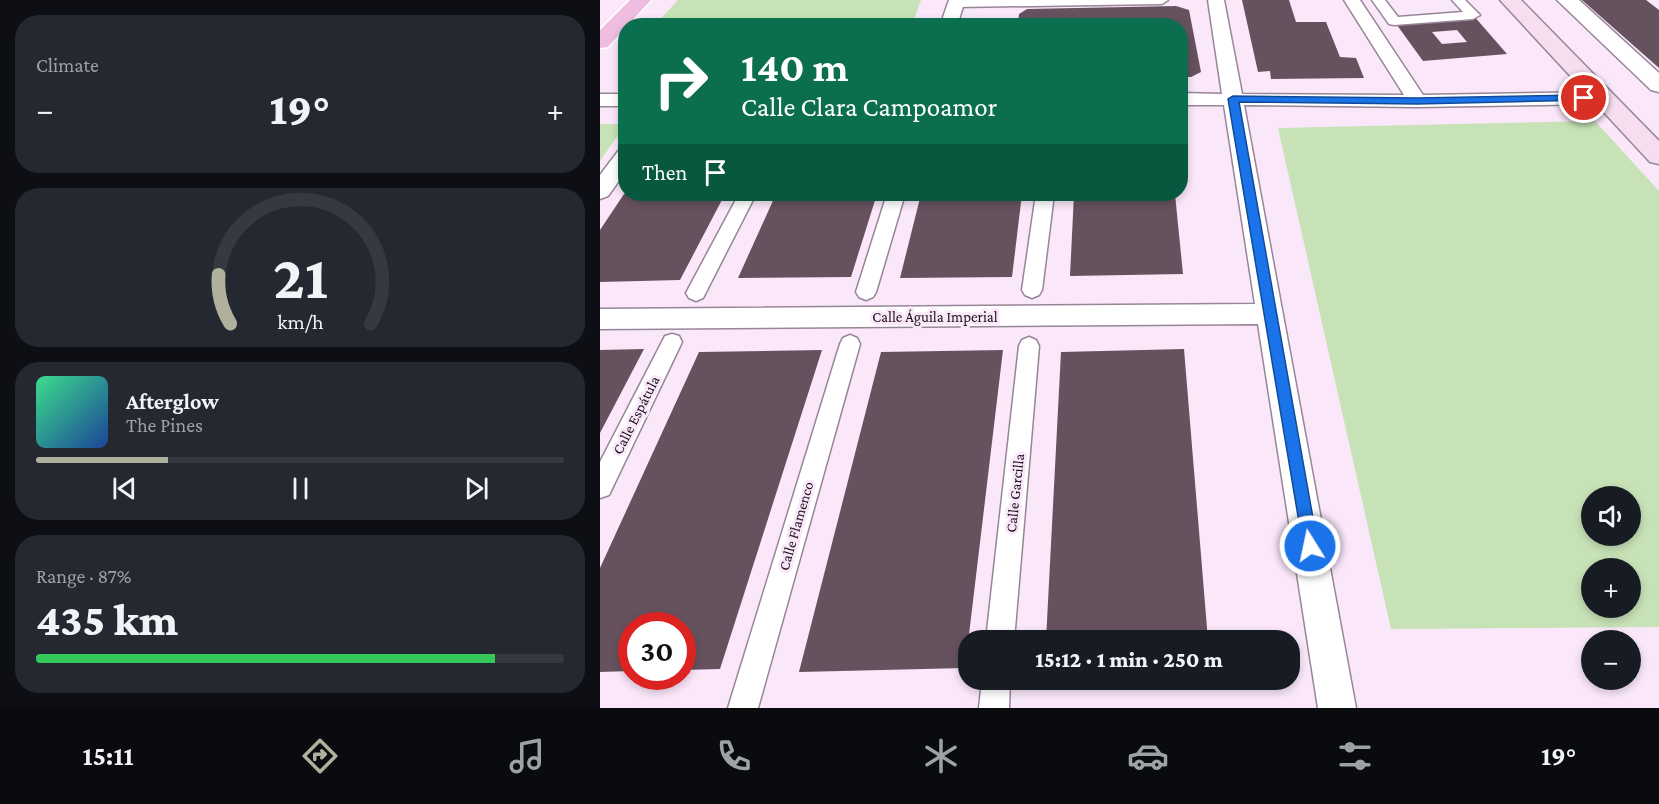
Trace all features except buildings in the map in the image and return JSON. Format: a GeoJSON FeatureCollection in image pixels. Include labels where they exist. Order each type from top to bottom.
{"type":"FeatureCollection","features":[{"type":"Feature","properties":{"kind":"main road"},"geometry":{"type":"LineString","coordinates":[[623,18],[641,0]]}},
{"type":"Feature","properties":{"kind":"main road"},"geometry":{"type":"LineString","coordinates":[[642,18],[659,0]]}},
{"type":"Feature","properties":{"kind":"main road"},"geometry":{"type":"LineString","coordinates":[[1510,0],[1659,156]]}},
{"type":"Feature","properties":{"kind":"main road"},"geometry":{"type":"LineString","coordinates":[[1535,0],[1628,93]]}},
{"type":"Feature","properties":{"kind":"main road"},"geometry":{"type":"LineString","coordinates":[[600,42],[618,24]]}},
{"type":"Feature","properties":{"kind":"main road"},"geometry":{"type":"LineString","coordinates":[[600,63],[618,44]]}},
{"type":"Feature","properties":{"kind":"street"},"geometry":{"type":"LineString","coordinates":[[951,18],[956,1],[1162,0]]}},
{"type":"Feature","properties":{"kind":"street"},"geometry":{"type":"LineString","coordinates":[[1216,0],[1337,708]]}},
{"type":"Feature","properties":{"kind":"street"},"geometry":{"type":"LineString","coordinates":[[1352,0],[1417,101]]}},
{"type":"Feature","properties":{"kind":"street"},"geometry":{"type":"LineString","coordinates":[[1378,0],[1394,21],[1473,15],[1458,0]]}},
{"type":"Feature","properties":{"kind":"street"},"geometry":{"type":"LineString","coordinates":[[1567,0],[1659,85]]}},
{"type":"Feature","properties":{"kind":"street"},"geometry":{"type":"LineString","coordinates":[[1188,99],[1417,101],[1603,98]]}},
{"type":"Feature","properties":{"kind":"street"},"geometry":{"type":"LineString","coordinates":[[600,100],[618,100]]}},
{"type":"Feature","properties":{"kind":"street"},"geometry":{"type":"LineString","coordinates":[[600,191],[618,166]]}},
{"type":"Feature","properties":{"kind":"street"},"geometry":{"type":"LineString","coordinates":[[696,292],[743,201]]}},
{"type":"Feature","properties":{"kind":"street"},"geometry":{"type":"LineString","coordinates":[[866,292],[894,201]]}},
{"type":"Feature","properties":{"kind":"street"},"geometry":{"type":"LineString","coordinates":[[1032,290],[1044,201]]}},
{"type":"Feature","properties":{"kind":"street","name":"Calle Águila Imperial"},"geometry":{"type":"LineString","coordinates":[[600,319],[1270,315]]}},
{"type":"Feature","properties":{"kind":"street","name":"Calle Espátula"},"geometry":{"type":"LineString","coordinates":[[600,487],[672,342]]}},
{"type":"Feature","properties":{"kind":"street","name":"Calle Flamenco"},"geometry":{"type":"LineString","coordinates":[[743,708],[850,345]]}},
{"type":"Feature","properties":{"kind":"street","name":"Calle Garcilla"},"geometry":{"type":"LineString","coordinates":[[1001,630],[1029,346]]}},
{"type":"Feature","properties":{"kind":"street"},"geometry":{"type":"LineString","coordinates":[[994,708],[995,690]]}},
{"type":"Feature","properties":{"kind":"green space"},"geometry":{"type":"Polygon","coordinates":[[[678,0],[921,0],[915,18],[661,18],[678,0]]]}},
{"type":"Feature","properties":{"kind":"green space"},"geometry":{"type":"Polygon","coordinates":[[[1595,121],[1659,191],[1659,627],[1391,629],[1278,128],[1595,121]]]}},
{"type":"Feature","properties":{"kind":"green space"},"geometry":{"type":"Polygon","coordinates":[[[600,124],[618,124],[618,135],[600,161],[600,124]]]}},
{"type":"Feature","properties":{"kind":"route"},"geometry":{"type":"LineString","coordinates":[[1310,546],[1233,99],[1417,101],[1584,98]]}}]}
